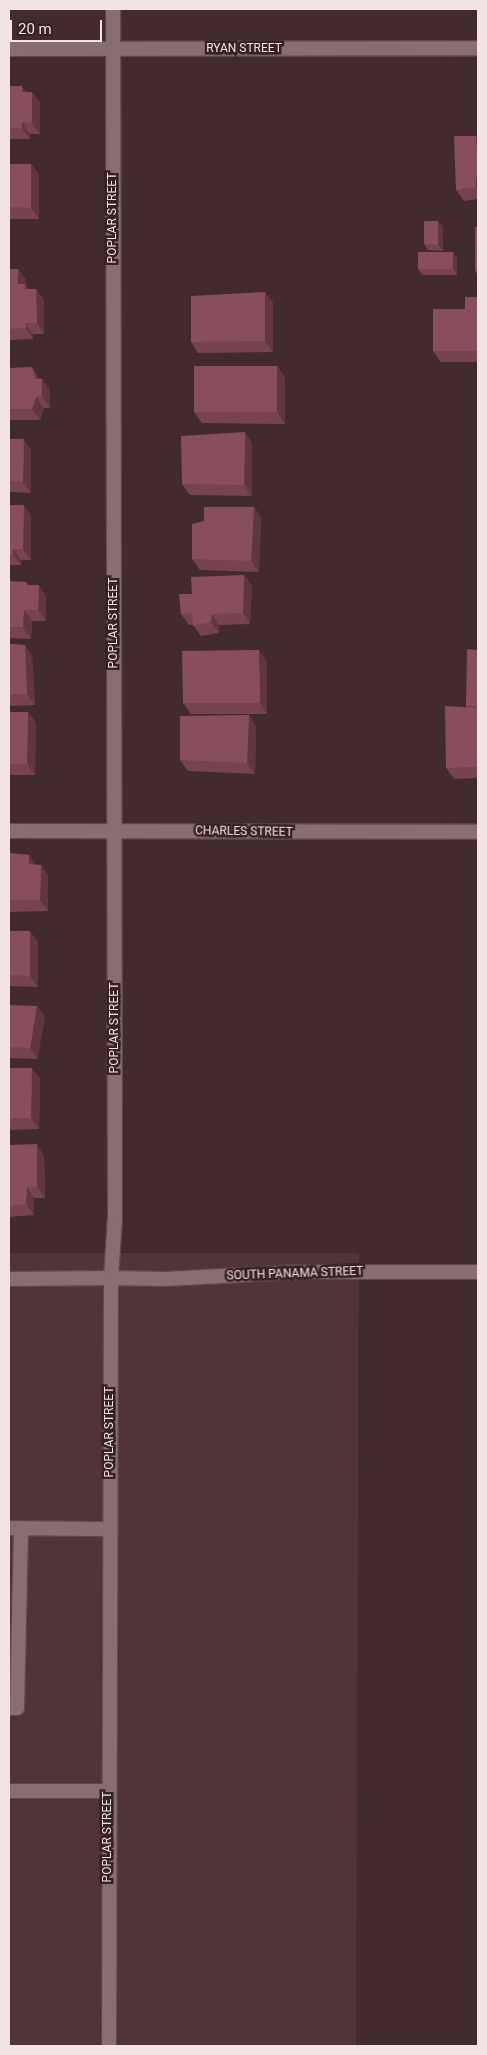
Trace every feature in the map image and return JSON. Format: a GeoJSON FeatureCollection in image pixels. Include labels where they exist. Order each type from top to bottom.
{"type":"FeatureCollection","features":[{"type":"Feature","properties":{"kind":"street","name":"POPLAR STREET"},"geometry":{"type":"LineString","coordinates":[[109,2046],[108,1791],[111,1278],[115,1217],[113,9]]}},
{"type":"Feature","properties":{"kind":"street","name":"RYAN STREET"},"geometry":{"type":"LineString","coordinates":[[9,49],[478,48]]}},
{"type":"Feature","properties":{"kind":"street","name":"CHARLES STREET"},"geometry":{"type":"LineString","coordinates":[[9,830],[478,832]]}},
{"type":"Feature","properties":{"kind":"street","name":"SOUTH PANAMA STREET"},"geometry":{"type":"LineString","coordinates":[[9,1279],[166,1279],[297,1272],[478,1272]]}},
{"type":"Feature","properties":{"kind":"street"},"geometry":{"type":"LineString","coordinates":[[9,1708],[17,1708],[15,1528],[110,1529]]}},
{"type":"Feature","properties":{"kind":"street"},"geometry":{"type":"LineString","coordinates":[[9,1791],[108,1791]]}},
{"type":"Feature","properties":{"kind":"shaded area"},"geometry":{"type":"Polygon","coordinates":[[[9,1253],[359,1253],[356,2046],[9,2046],[9,1253]]]}},
{"type":"Feature","properties":{"kind":"building"},"geometry":{"type":"Polygon","coordinates":[[[9,86],[22,86],[22,92],[32,92],[32,123],[22,122],[22,128],[9,128],[9,86]]]}},
{"type":"Feature","properties":{"kind":"building"},"geometry":{"type":"Polygon","coordinates":[[[454,136],[476,136],[478,177],[476,177],[476,187],[456,190],[454,136]]]}},
{"type":"Feature","properties":{"kind":"building"},"geometry":{"type":"Polygon","coordinates":[[[9,164],[31,164],[31,208],[9,207],[9,164]]]}},
{"type":"Feature","properties":{"kind":"building"},"geometry":{"type":"Polygon","coordinates":[[[424,221],[438,221],[438,245],[424,244],[424,221]]]}},
{"type":"Feature","properties":{"kind":"building"},"geometry":{"type":"Polygon","coordinates":[[[475,227],[478,227],[478,271],[475,271],[475,227]]]}},
{"type":"Feature","properties":{"kind":"building"},"geometry":{"type":"Polygon","coordinates":[[[418,252],[453,252],[453,269],[418,269],[418,252]]]}},
{"type":"Feature","properties":{"kind":"building"},"geometry":{"type":"Polygon","coordinates":[[[9,269],[18,269],[18,284],[25,284],[25,289],[36,289],[37,323],[25,323],[26,328],[9,329],[9,269]]]}},
{"type":"Feature","properties":{"kind":"building"},"geometry":{"type":"Polygon","coordinates":[[[265,292],[265,341],[191,342],[191,296],[265,292]]]}},
{"type":"Feature","properties":{"kind":"building"},"geometry":{"type":"Polygon","coordinates":[[[465,297],[478,297],[478,351],[433,351],[433,309],[465,309],[465,297]]]}},
{"type":"Feature","properties":{"kind":"building"},"geometry":{"type":"Polygon","coordinates":[[[194,366],[277,366],[277,412],[194,412],[194,366]]]}},
{"type":"Feature","properties":{"kind":"building"},"geometry":{"type":"Polygon","coordinates":[[[32,367],[36,379],[42,379],[42,396],[36,397],[32,409],[9,409],[9,368],[32,367]]]}},
{"type":"Feature","properties":{"kind":"building"},"geometry":{"type":"Polygon","coordinates":[[[245,432],[244,485],[182,484],[181,436],[245,432]]]}},
{"type":"Feature","properties":{"kind":"building"},"geometry":{"type":"Polygon","coordinates":[[[9,439],[24,439],[23,482],[9,481],[9,439]]]}},
{"type":"Feature","properties":{"kind":"building"},"geometry":{"type":"Polygon","coordinates":[[[9,505],[24,505],[23,549],[13,549],[13,554],[9,554],[9,505]]]}},
{"type":"Feature","properties":{"kind":"building"},"geometry":{"type":"Polygon","coordinates":[[[204,507],[254,507],[251,561],[192,559],[192,524],[204,521],[204,507]]]}},
{"type":"Feature","properties":{"kind":"building"},"geometry":{"type":"Polygon","coordinates":[[[244,575],[243,613],[212,614],[211,622],[193,625],[192,613],[181,614],[179,594],[192,594],[191,577],[244,575]]]}},
{"type":"Feature","properties":{"kind":"building"},"geometry":{"type":"Polygon","coordinates":[[[9,581],[27,582],[27,585],[39,585],[38,610],[24,610],[23,627],[9,627],[9,581]]]}},
{"type":"Feature","properties":{"kind":"building"},"geometry":{"type":"Polygon","coordinates":[[[9,644],[25,645],[27,694],[9,694],[9,644]]]}},
{"type":"Feature","properties":{"kind":"building"},"geometry":{"type":"Polygon","coordinates":[[[467,649],[478,650],[478,706],[466,706],[467,649]]]}},
{"type":"Feature","properties":{"kind":"building"},"geometry":{"type":"Polygon","coordinates":[[[259,650],[260,703],[183,703],[182,651],[259,650]]]}},
{"type":"Feature","properties":{"kind":"building"},"geometry":{"type":"Polygon","coordinates":[[[445,706],[478,708],[478,767],[446,768],[445,706]]]}},
{"type":"Feature","properties":{"kind":"building"},"geometry":{"type":"Polygon","coordinates":[[[9,712],[28,712],[27,764],[9,764],[9,712]]]}},
{"type":"Feature","properties":{"kind":"building"},"geometry":{"type":"Polygon","coordinates":[[[249,715],[247,763],[180,760],[180,716],[249,715]]]}},
{"type":"Feature","properties":{"kind":"building"},"geometry":{"type":"Polygon","coordinates":[[[9,853],[29,855],[29,864],[41,865],[40,900],[9,900],[9,853]]]}},
{"type":"Feature","properties":{"kind":"building"},"geometry":{"type":"Polygon","coordinates":[[[9,931],[30,931],[30,976],[9,975],[9,931]]]}},
{"type":"Feature","properties":{"kind":"building"},"geometry":{"type":"Polygon","coordinates":[[[9,1005],[37,1006],[30,1048],[9,1047],[9,1005]]]}},
{"type":"Feature","properties":{"kind":"building"},"geometry":{"type":"Polygon","coordinates":[[[9,1068],[32,1068],[31,1118],[9,1118],[9,1068]]]}},
{"type":"Feature","properties":{"kind":"building"},"geometry":{"type":"Polygon","coordinates":[[[37,1144],[37,1187],[27,1187],[26,1204],[9,1206],[9,1145],[37,1144]]]}}]}
